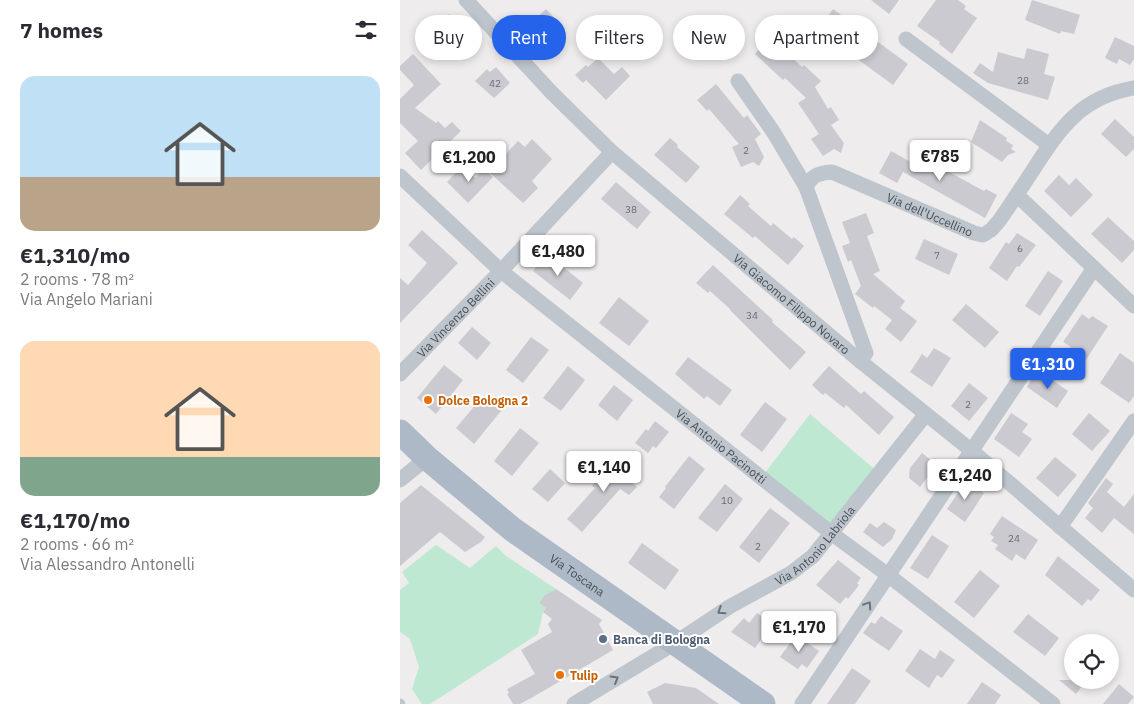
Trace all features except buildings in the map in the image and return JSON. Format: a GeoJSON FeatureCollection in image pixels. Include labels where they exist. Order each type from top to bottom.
{"type":"FeatureCollection","features":[{"type":"Feature","properties":{"kind":"main road","name":"Via Toscana"},"geometry":{"type":"LineString","coordinates":[[400,432],[427,458],[512,529],[763,704]]}},
{"type":"Feature","properties":{"kind":"street","name":"Via Giacomo Filippo Novaro"},"geometry":{"type":"LineString","coordinates":[[466,0],[552,93],[612,152],[860,361],[972,451],[1134,590]]}},
{"type":"Feature","properties":{"kind":"street"},"geometry":{"type":"LineString","coordinates":[[906,39],[1049,145]]}},
{"type":"Feature","properties":{"kind":"street"},"geometry":{"type":"LineString","coordinates":[[738,81],[774,133],[806,187],[862,339],[866,353],[860,361]]}},
{"type":"Feature","properties":{"kind":"street","name":"Via dell'Uccellino"},"geometry":{"type":"LineString","coordinates":[[806,187],[810,179],[819,173],[832,172],[974,233],[983,235],[995,226],[1064,125],[1081,110],[1102,97],[1119,90],[1134,88]]}},
{"type":"Feature","properties":{"kind":"street","name":"Via Vincenzo Bellini"},"geometry":{"type":"LineString","coordinates":[[400,374],[501,271],[612,152]]}},
{"type":"Feature","properties":{"kind":"street","name":"Via Antonio Pacinotti"},"geometry":{"type":"LineString","coordinates":[[400,176],[501,271],[831,533],[888,575],[1053,704]]}},
{"type":"Feature","properties":{"kind":"street"},"geometry":{"type":"LineString","coordinates":[[1017,195],[1134,306]]}},
{"type":"Feature","properties":{"kind":"street"},"geometry":{"type":"LineString","coordinates":[[802,704],[1094,268]]}},
{"type":"Feature","properties":{"kind":"street","name":"Via Antonio Labriola"},"geometry":{"type":"LineString","coordinates":[[574,704],[675,643],[729,607],[791,573],[813,556],[926,414]]}},
{"type":"Feature","properties":{"kind":"street"},"geometry":{"type":"LineString","coordinates":[[1060,527],[1134,420]]}},
{"type":"Feature","properties":{"kind":"street"},"geometry":{"type":"LineString","coordinates":[[400,480],[427,458]]}},
{"type":"Feature","properties":{"kind":"green space"},"geometry":{"type":"Polygon","coordinates":[[[810,414],[879,473],[831,533],[761,478],[810,414]]]}},
{"type":"Feature","properties":{"kind":"green space"},"geometry":{"type":"Polygon","coordinates":[[[436,545],[470,568],[496,546],[506,556],[556,589],[545,595],[539,603],[546,608],[543,612],[538,634],[430,704],[422,704],[412,689],[419,667],[410,639],[400,632],[400,590],[409,583],[402,572],[436,545]]]}},
{"type":"Feature","properties":{"kind":"place","name":"Dolce Bologna 2"},"geometry":{"type":"Point","coordinates":[428,400]}},
{"type":"Feature","properties":{"kind":"place","name":"Banca di Bologna"},"geometry":{"type":"Point","coordinates":[603,639]}},
{"type":"Feature","properties":{"kind":"place","name":"Tulip"},"geometry":{"type":"Point","coordinates":[560,675]}}]}
